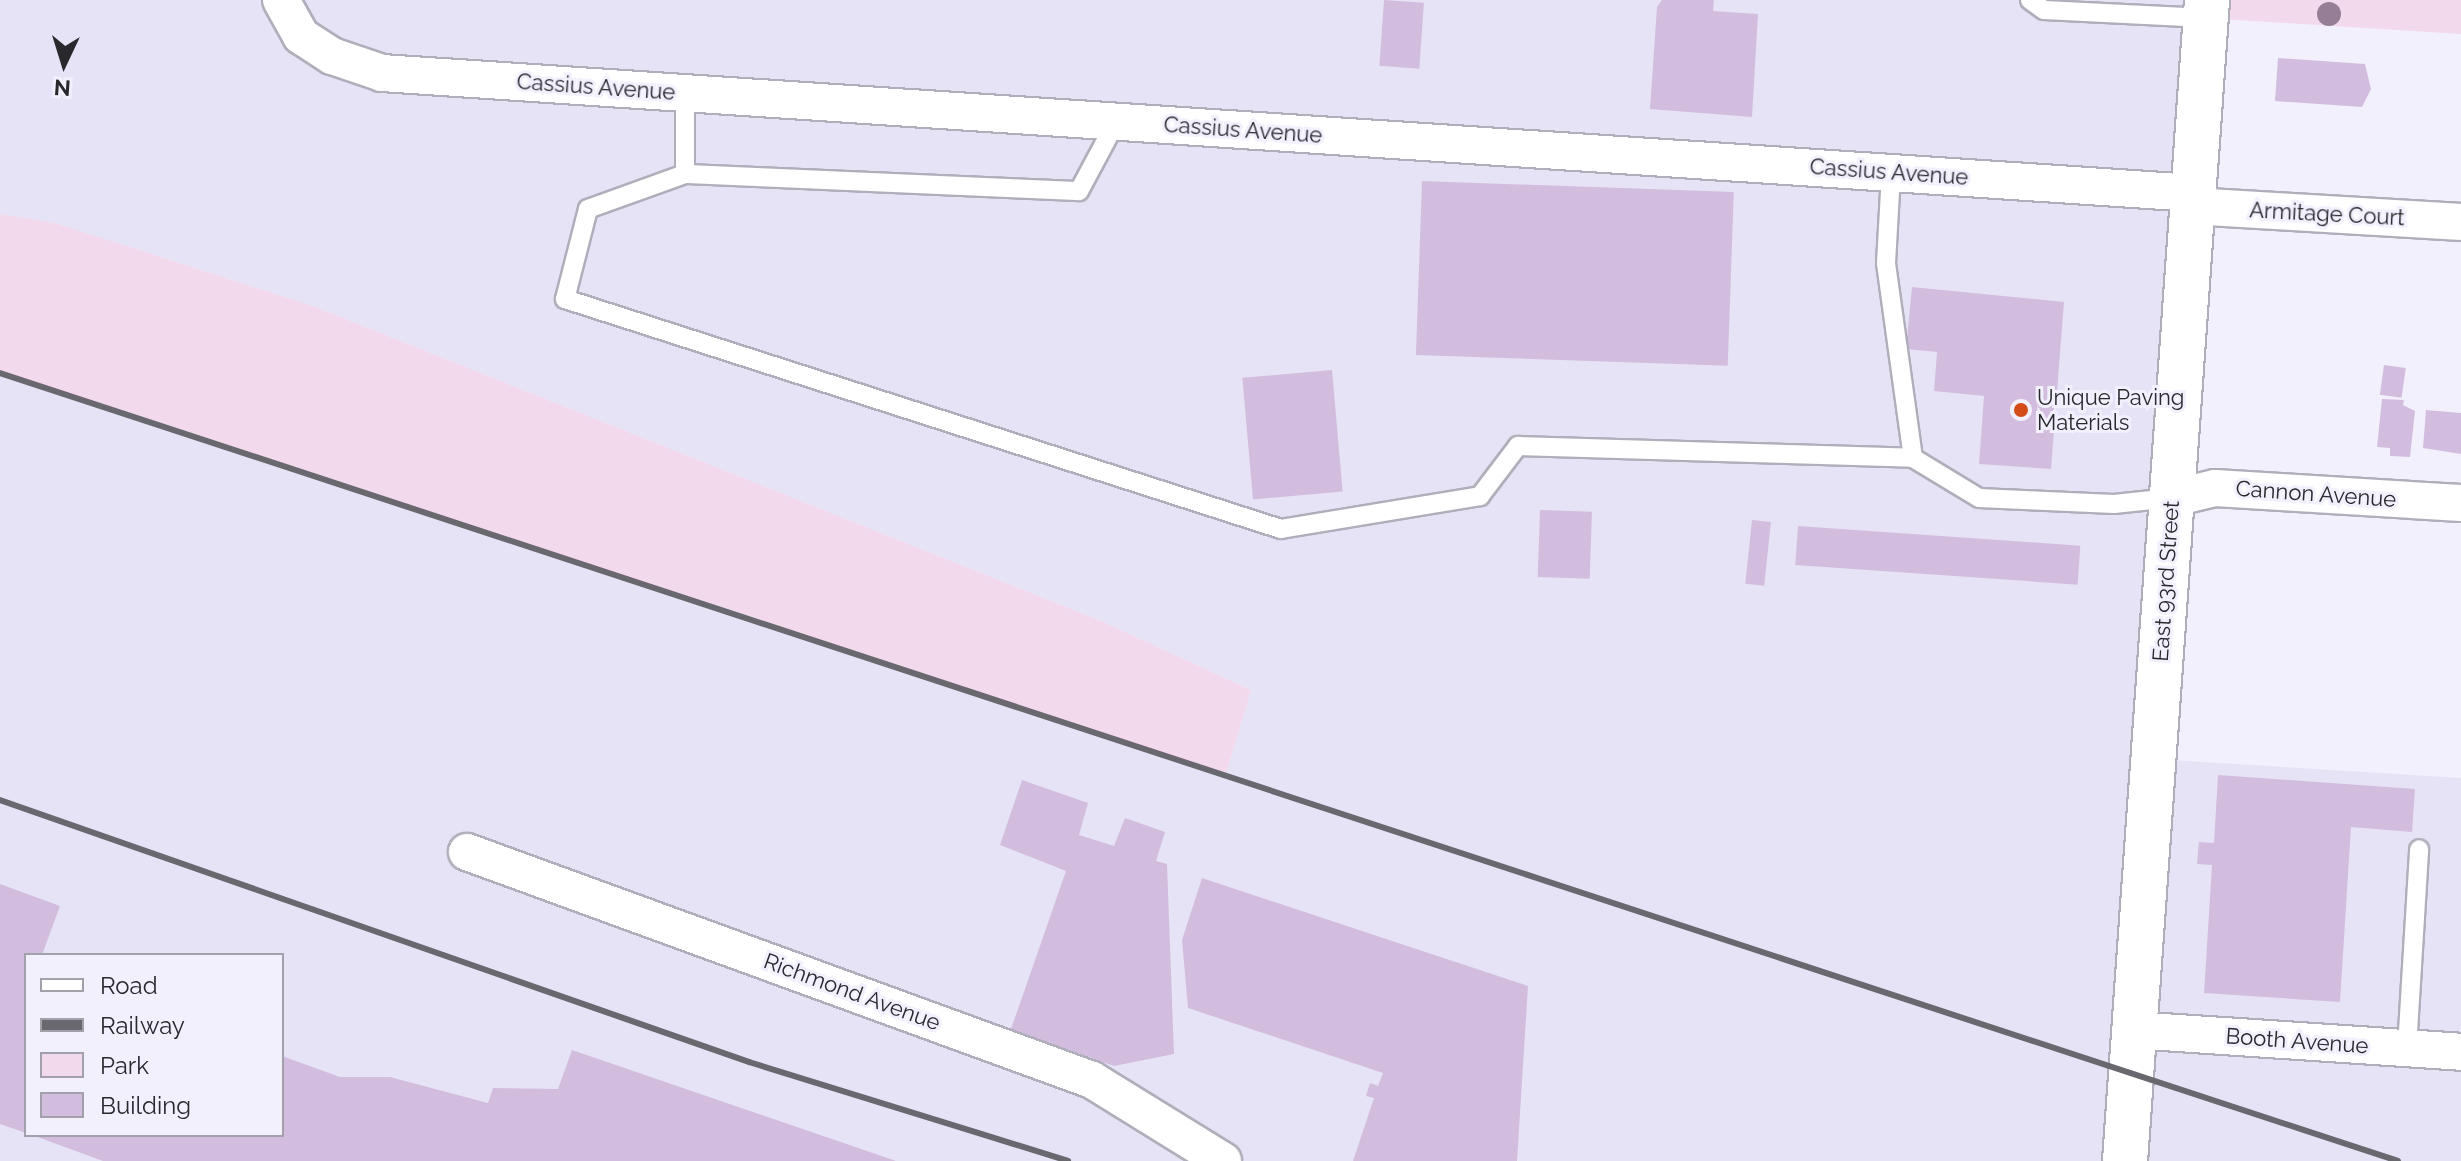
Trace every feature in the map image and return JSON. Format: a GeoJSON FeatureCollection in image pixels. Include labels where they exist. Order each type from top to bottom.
{"type":"FeatureCollection","features":[{"type":"Feature","properties":{"kind":"main road","name":"East 93rd Street"},"geometry":{"type":"LineString","coordinates":[[2125,1161],[2206,9]]}},
{"type":"Feature","properties":{"kind":"street","name":"Cassius Avenue"},"geometry":{"type":"LineString","coordinates":[[281,0],[301,36],[332,56],[382,73],[1891,173],[2192,199]]}},
{"type":"Feature","properties":{"kind":"street","name":"Armitage Court"},"geometry":{"type":"LineString","coordinates":[[2192,199],[2461,222]]}},
{"type":"Feature","properties":{"kind":"street","name":"Cannon Avenue"},"geometry":{"type":"LineString","coordinates":[[2173,498],[2215,488],[2461,503]]}},
{"type":"Feature","properties":{"kind":"street","name":"Richmond Avenue"},"geometry":{"type":"LineString","coordinates":[[467,852],[1092,1080],[1223,1161]]}},
{"type":"Feature","properties":{"kind":"street","name":"Booth Avenue"},"geometry":{"type":"LineString","coordinates":[[2133,1030],[2461,1052]]}},
{"type":"Feature","properties":{"kind":"lane"},"geometry":{"type":"LineString","coordinates":[[2030,0],[2044,10],[2206,9]]}},
{"type":"Feature","properties":{"kind":"lane"},"geometry":{"type":"LineString","coordinates":[[685,93],[685,174]]}},
{"type":"Feature","properties":{"kind":"lane"},"geometry":{"type":"LineString","coordinates":[[1116,122],[1079,191],[685,174],[588,209],[565,299],[1281,529],[1480,496],[1518,446],[1913,458],[1979,498],[2114,504],[2173,498]]}},
{"type":"Feature","properties":{"kind":"lane"},"geometry":{"type":"LineString","coordinates":[[1891,173],[1886,263],[1913,458]]}},
{"type":"Feature","properties":{"kind":"lane"},"geometry":{"type":"LineString","coordinates":[[2407,1048],[2419,849]]}},
{"type":"Feature","properties":{"kind":"shaded area"},"geometry":{"type":"Polygon","coordinates":[[[0,0],[2207,0],[2154,759],[2461,778],[2461,1161],[0,1161],[0,373],[1225,777],[1251,690],[1101,621],[313,306],[55,223],[0,214],[0,0]]]}},
{"type":"Feature","properties":{"kind":"green space"},"geometry":{"type":"Polygon","coordinates":[[[2207,0],[2461,0],[2461,34],[2206,18],[2207,0]]]}},
{"type":"Feature","properties":{"kind":"green space"},"geometry":{"type":"Polygon","coordinates":[[[0,214],[55,223],[313,306],[1101,621],[1251,690],[1225,777],[0,373],[0,214]]]}},
{"type":"Feature","properties":{"kind":"building"},"geometry":{"type":"Polygon","coordinates":[[[1384,0],[1424,3],[1419,69],[1379,66],[1384,0]]]}},
{"type":"Feature","properties":{"kind":"building"},"geometry":{"type":"Polygon","coordinates":[[[1662,0],[1714,0],[1713,11],[1758,14],[1752,117],[1650,109],[1657,7],[1662,0]]]}},
{"type":"Feature","properties":{"kind":"building"},"geometry":{"type":"Polygon","coordinates":[[[2278,58],[2365,64],[2371,89],[2362,107],[2275,101],[2278,58]]]}},
{"type":"Feature","properties":{"kind":"building"},"geometry":{"type":"Polygon","coordinates":[[[1422,181],[1734,192],[1728,366],[1416,355],[1422,181]]]}},
{"type":"Feature","properties":{"kind":"building"},"geometry":{"type":"Polygon","coordinates":[[[1912,287],[2064,302],[2051,469],[1979,464],[1984,396],[1934,391],[1937,352],[1906,349],[1912,287]]]}},
{"type":"Feature","properties":{"kind":"building"},"geometry":{"type":"Polygon","coordinates":[[[2384,365],[2406,368],[2402,398],[2380,395],[2384,365]]]}},
{"type":"Feature","properties":{"kind":"building"},"geometry":{"type":"Polygon","coordinates":[[[1332,370],[1343,492],[1253,499],[1242,378],[1332,370]]]}},
{"type":"Feature","properties":{"kind":"building"},"geometry":{"type":"Polygon","coordinates":[[[2382,399],[2404,400],[2403,405],[2415,411],[2410,457],[2390,456],[2390,448],[2377,447],[2382,399]]]}},
{"type":"Feature","properties":{"kind":"building"},"geometry":{"type":"Polygon","coordinates":[[[2426,410],[2461,413],[2461,454],[2423,448],[2426,410]]]}},
{"type":"Feature","properties":{"kind":"building"},"geometry":{"type":"Polygon","coordinates":[[[1540,510],[1592,512],[1590,579],[1538,577],[1540,510]]]}},
{"type":"Feature","properties":{"kind":"building"},"geometry":{"type":"Polygon","coordinates":[[[1752,520],[1771,522],[1764,586],[1745,584],[1752,520]]]}},
{"type":"Feature","properties":{"kind":"building"},"geometry":{"type":"Polygon","coordinates":[[[1798,526],[2080,546],[2078,585],[1795,565],[1798,526]]]}},
{"type":"Feature","properties":{"kind":"building"},"geometry":{"type":"Polygon","coordinates":[[[2218,775],[2415,789],[2412,832],[2351,827],[2340,1002],[2204,993],[2212,865],[2197,864],[2199,842],[2214,843],[2218,775]]]}},
{"type":"Feature","properties":{"kind":"building"},"geometry":{"type":"Polygon","coordinates":[[[1022,780],[1088,803],[1079,835],[1114,846],[1125,818],[1165,832],[1156,861],[1167,864],[1174,1054],[1114,1066],[1011,1029],[1066,871],[1000,845],[1022,780]]]}},
{"type":"Feature","properties":{"kind":"building"},"geometry":{"type":"Polygon","coordinates":[[[1202,878],[1528,986],[1517,1161],[1353,1161],[1374,1098],[1366,1096],[1370,1083],[1378,1086],[1383,1073],[1188,1008],[1182,940],[1202,878]]]}},
{"type":"Feature","properties":{"kind":"building"},"geometry":{"type":"Polygon","coordinates":[[[0,884],[60,906],[43,953],[24,953],[24,1132],[0,1124],[0,884]]]}},
{"type":"Feature","properties":{"kind":"building"},"geometry":{"type":"Polygon","coordinates":[[[572,1050],[896,1161],[103,1161],[37,1137],[284,1137],[284,1057],[340,1077],[390,1077],[488,1103],[493,1088],[558,1089],[572,1050]]]}},
{"type":"Feature","properties":{"kind":"railway"},"geometry":{"type":"LineString","coordinates":[[0,373],[2398,1161]]}},
{"type":"Feature","properties":{"kind":"railway"},"geometry":{"type":"LineString","coordinates":[[0,800],[749,1062],[1068,1161]]}},
{"type":"Feature","properties":{"kind":"place","name":"Unique Paving Materials"},"geometry":{"type":"Point","coordinates":[2021,410]}}]}
